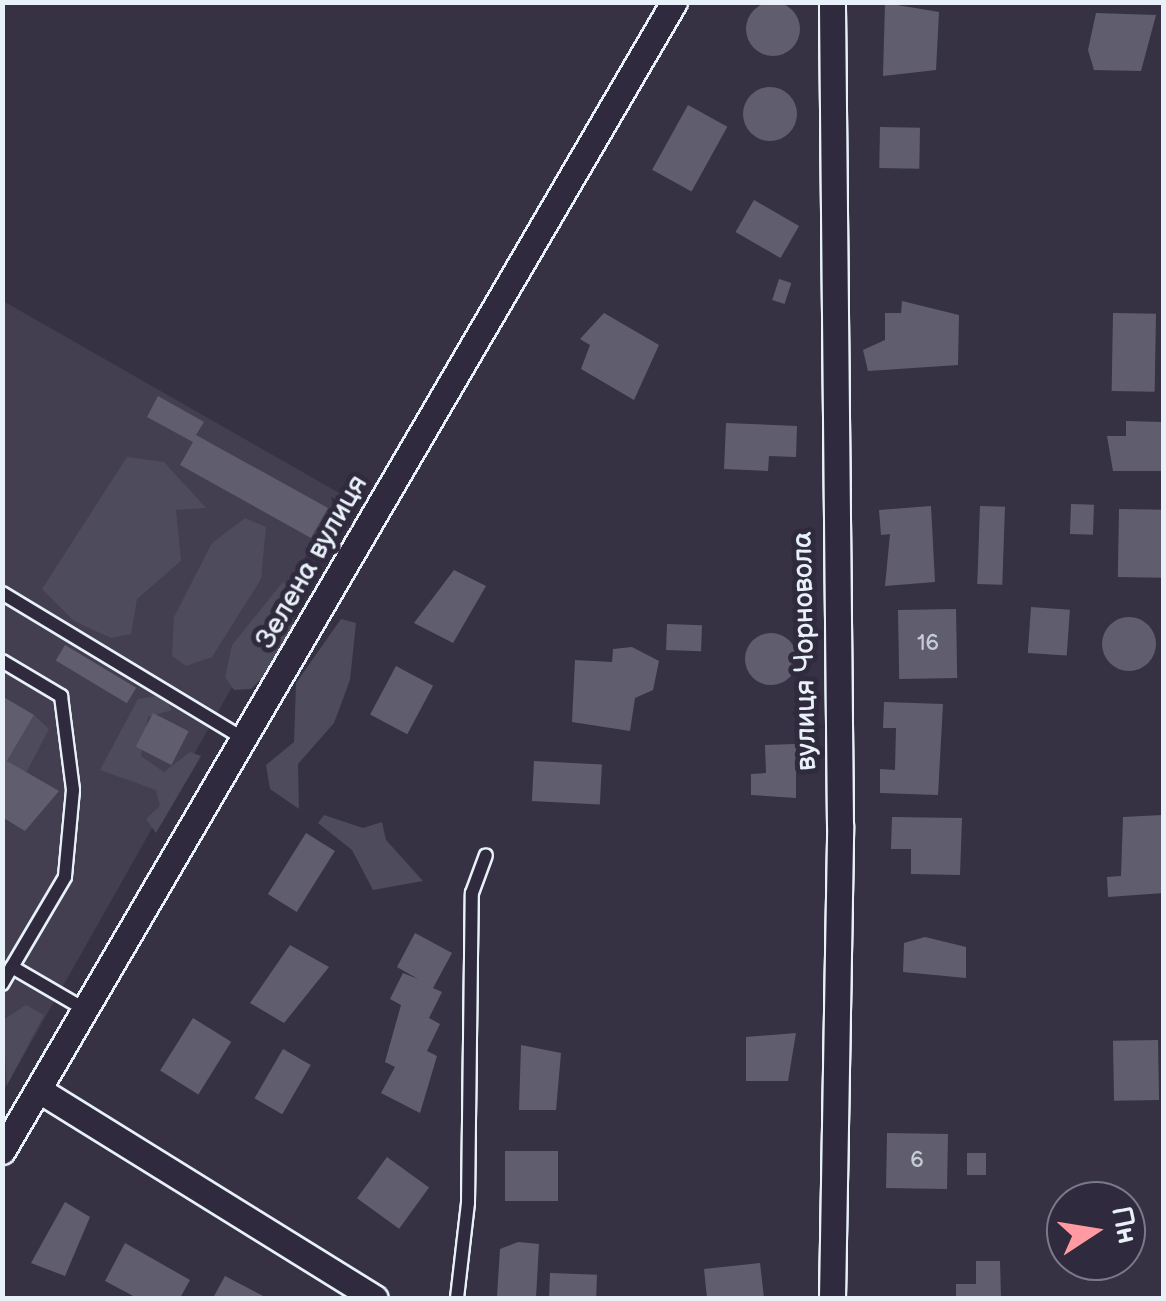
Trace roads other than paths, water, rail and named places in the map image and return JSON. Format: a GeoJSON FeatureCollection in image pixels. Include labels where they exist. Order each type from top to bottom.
{"type":"FeatureCollection","features":[{"type":"Feature","properties":{"kind":"street","name":"Зелена вулиця"},"geometry":{"type":"LineString","coordinates":[[2,1151],[674,2]]}},
{"type":"Feature","properties":{"kind":"street","name":"вулиця Чорновола"},"geometry":{"type":"LineString","coordinates":[[832,2],[840,845],[832,1298]]}},
{"type":"Feature","properties":{"kind":"street"},"geometry":{"type":"LineString","coordinates":[[39,1090],[375,1298]]}},
{"type":"Feature","properties":{"kind":"lane"},"geometry":{"type":"LineString","coordinates":[[2,593],[246,739]]}},
{"type":"Feature","properties":{"kind":"lane"},"geometry":{"type":"LineString","coordinates":[[2,661],[62,696],[73,790],[65,877],[2,984]]}},
{"type":"Feature","properties":{"kind":"lane"},"geometry":{"type":"LineString","coordinates":[[456,1298],[468,1202],[472,893],[486,855]]}},
{"type":"Feature","properties":{"kind":"lane"},"geometry":{"type":"LineString","coordinates":[[12,968],[86,1010]]}}]}
